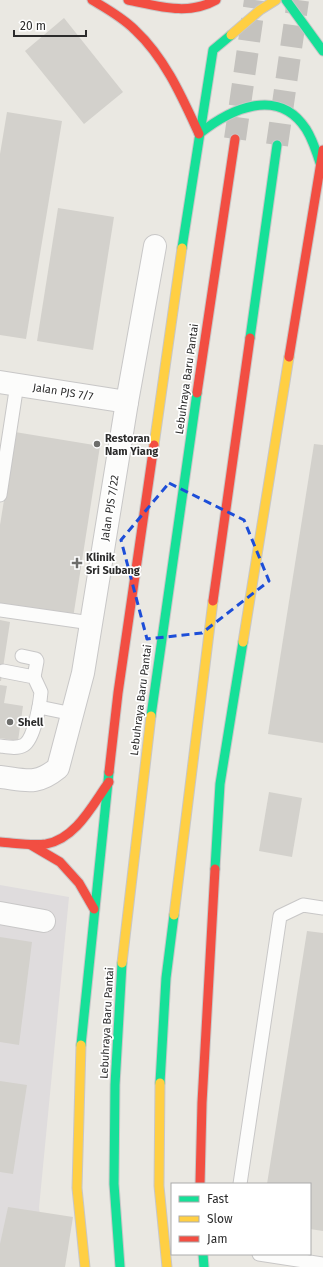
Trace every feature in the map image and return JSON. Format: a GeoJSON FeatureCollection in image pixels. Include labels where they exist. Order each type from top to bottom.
{"type":"FeatureCollection","features":[{"type":"Feature","properties":{"kind":"main road"},"geometry":{"type":"LineString","coordinates":[[92,0],[121,18],[145,41],[167,70],[199,134]]}},
{"type":"Feature","properties":{"kind":"main road"},"geometry":{"type":"LineString","coordinates":[[128,0],[143,1],[188,10],[209,5],[216,0]]}},
{"type":"Feature","properties":{"kind":"main road"},"geometry":{"type":"LineString","coordinates":[[85,1267],[77,1188],[80,1071],[94,909],[118,693],[199,134],[213,50],[260,10],[276,0]]}},
{"type":"Feature","properties":{"kind":"main road"},"geometry":{"type":"LineString","coordinates":[[286,0],[323,51]]}},
{"type":"Feature","properties":{"kind":"main road"},"geometry":{"type":"LineString","coordinates":[[199,134],[214,121],[230,112],[250,105],[272,106],[287,110],[299,119],[311,137],[322,165]]}},
{"type":"Feature","properties":{"kind":"main road","name":"Lebuhraya Baru Pantai"},"geometry":{"type":"LineString","coordinates":[[120,1267],[114,1184],[115,1085],[121,974],[156,670],[235,139]]}},
{"type":"Feature","properties":{"kind":"main road"},"geometry":{"type":"LineString","coordinates":[[167,1267],[159,1186],[160,1087],[166,978],[202,675],[277,145]]}},
{"type":"Feature","properties":{"kind":"main road"},"geometry":{"type":"LineString","coordinates":[[200,1183],[202,1103],[220,784],[322,165],[323,150]]}},
{"type":"Feature","properties":{"kind":"main road"},"geometry":{"type":"LineString","coordinates":[[0,842],[31,845],[58,841],[80,822],[109,782]]}},
{"type":"Feature","properties":{"kind":"main road"},"geometry":{"type":"LineString","coordinates":[[31,845],[60,862],[79,882],[94,909]]}},
{"type":"Feature","properties":{"kind":"main road"},"geometry":{"type":"LineString","coordinates":[[203,1255],[204,1267]]}},
{"type":"Feature","properties":{"kind":"street","name":"Jalan PJS 7/22"},"geometry":{"type":"LineString","coordinates":[[0,777],[35,781],[48,776],[58,768],[83,673],[127,402],[155,246]]}},
{"type":"Feature","properties":{"kind":"street","name":"Jalan PJS 7/7"},"geometry":{"type":"LineString","coordinates":[[9,383],[127,402]]}},
{"type":"Feature","properties":{"kind":"street"},"geometry":{"type":"LineString","coordinates":[[0,913],[44,921]]}},
{"type":"Feature","properties":{"kind":"lane"},"geometry":{"type":"LineString","coordinates":[[0,495],[9,383]]}},
{"type":"Feature","properties":{"kind":"lane"},"geometry":{"type":"LineString","coordinates":[[0,610],[91,623]]}},
{"type":"Feature","properties":{"kind":"lane"},"geometry":{"type":"LineString","coordinates":[[0,746],[15,748],[25,744],[30,738],[39,708],[41,692],[34,677],[37,661],[36,659],[22,656]]}},
{"type":"Feature","properties":{"kind":"lane"},"geometry":{"type":"LineString","coordinates":[[3,671],[34,677]]}},
{"type":"Feature","properties":{"kind":"lane"},"geometry":{"type":"LineString","coordinates":[[39,708],[73,714]]}},
{"type":"Feature","properties":{"kind":"lane"},"geometry":{"type":"LineString","coordinates":[[240,1183],[280,916],[303,905],[323,908]]}},
{"type":"Feature","properties":{"kind":"lane"},"geometry":{"type":"LineString","coordinates":[[265,1255],[323,1264]]}},
{"type":"Feature","properties":{"kind":"highlighted area"},"geometry":{"type":"Polygon","coordinates":[[[169,483],[244,520],[269,581],[202,633],[147,639],[121,540],[169,483]]]}},
{"type":"Feature","properties":{"kind":"shaded area"},"geometry":{"type":"Polygon","coordinates":[[[0,885],[69,897],[39,1208],[47,1267],[0,1267],[0,885]]]}},
{"type":"Feature","properties":{"kind":"building"},"geometry":{"type":"Polygon","coordinates":[[[64,18],[123,92],[84,124],[25,51],[64,18]]]}},
{"type":"Feature","properties":{"kind":"building"},"geometry":{"type":"Polygon","coordinates":[[[7,112],[62,121],[26,339],[0,335],[0,154],[7,112]]]}},
{"type":"Feature","properties":{"kind":"building"},"geometry":{"type":"Polygon","coordinates":[[[58,208],[114,217],[93,350],[37,341],[58,208]]]}},
{"type":"Feature","properties":{"kind":"building"},"geometry":{"type":"Polygon","coordinates":[[[15,432],[100,446],[73,618],[0,606],[0,525],[15,432]]]}},
{"type":"Feature","properties":{"kind":"building"},"geometry":{"type":"Polygon","coordinates":[[[314,444],[323,445],[323,743],[268,734],[314,444]]]}},
{"type":"Feature","properties":{"kind":"building"},"geometry":{"type":"Polygon","coordinates":[[[0,620],[10,622],[1,681],[0,681],[0,620]]]}},
{"type":"Feature","properties":{"kind":"building","name":"Shell"},"geometry":{"type":"Polygon","coordinates":[[[0,685],[7,686],[4,703],[23,706],[18,741],[0,738],[0,685]]]}},
{"type":"Feature","properties":{"kind":"building"},"geometry":{"type":"Polygon","coordinates":[[[269,792],[302,798],[292,857],[259,851],[269,792]]]}},
{"type":"Feature","properties":{"kind":"building"},"geometry":{"type":"Polygon","coordinates":[[[307,931],[323,933],[323,1231],[311,1229],[311,1183],[267,1183],[307,931]]]}},
{"type":"Feature","properties":{"kind":"building"},"geometry":{"type":"Polygon","coordinates":[[[0,937],[32,942],[19,1045],[0,1042],[0,937]]]}},
{"type":"Feature","properties":{"kind":"building"},"geometry":{"type":"Polygon","coordinates":[[[0,1081],[27,1085],[13,1174],[0,1172],[0,1081]]]}},
{"type":"Feature","properties":{"kind":"building"},"geometry":{"type":"Polygon","coordinates":[[[8,1207],[73,1217],[65,1267],[0,1267],[0,1244],[8,1207]]]}},
{"type":"Feature","properties":{"kind":"tunnel"},"geometry":{"type":"LineString","coordinates":[[235,139],[255,0]]}},
{"type":"Feature","properties":{"kind":"tunnel"},"geometry":{"type":"LineString","coordinates":[[277,145],[298,0]]}},
{"type":"Feature","properties":{"kind":"traffic: fast"},"geometry":{"type":"LineString","coordinates":[[286,0],[323,51]]}},
{"type":"Feature","properties":{"kind":"traffic: fast"},"geometry":{"type":"LineString","coordinates":[[182,248],[213,50],[231,35]]}},
{"type":"Feature","properties":{"kind":"traffic: fast"},"geometry":{"type":"LineString","coordinates":[[199,134],[211,125],[239,110],[254,106],[268,105],[282,108],[295,116],[306,129],[313,142],[321,166]]}},
{"type":"Feature","properties":{"kind":"traffic: fast"},"geometry":{"type":"LineString","coordinates":[[250,338],[277,145]]}},
{"type":"Feature","properties":{"kind":"traffic: fast"},"geometry":{"type":"LineString","coordinates":[[151,716],[197,393]]}},
{"type":"Feature","properties":{"kind":"traffic: fast"},"geometry":{"type":"LineString","coordinates":[[215,869],[220,784],[243,642]]}},
{"type":"Feature","properties":{"kind":"traffic: fast"},"geometry":{"type":"LineString","coordinates":[[81,1045],[109,772]]}},
{"type":"Feature","properties":{"kind":"traffic: fast"},"geometry":{"type":"LineString","coordinates":[[160,1083],[166,978],[174,915]]}},
{"type":"Feature","properties":{"kind":"traffic: fast"},"geometry":{"type":"LineString","coordinates":[[120,1267],[114,1184],[115,1085],[122,963]]}},
{"type":"Feature","properties":{"kind":"traffic: fast"},"geometry":{"type":"LineString","coordinates":[[203,1255],[204,1267]]}},
{"type":"Feature","properties":{"kind":"traffic: slow"},"geometry":{"type":"LineString","coordinates":[[231,35],[260,10],[276,0]]}},
{"type":"Feature","properties":{"kind":"traffic: slow"},"geometry":{"type":"LineString","coordinates":[[154,445],[182,248]]}},
{"type":"Feature","properties":{"kind":"traffic: slow"},"geometry":{"type":"LineString","coordinates":[[243,642],[289,357]]}},
{"type":"Feature","properties":{"kind":"traffic: slow"},"geometry":{"type":"LineString","coordinates":[[174,915],[213,601]]}},
{"type":"Feature","properties":{"kind":"traffic: slow"},"geometry":{"type":"LineString","coordinates":[[122,963],[151,716]]}},
{"type":"Feature","properties":{"kind":"traffic: slow"},"geometry":{"type":"LineString","coordinates":[[81,1045],[77,1188],[85,1267]]}},
{"type":"Feature","properties":{"kind":"traffic: slow"},"geometry":{"type":"LineString","coordinates":[[160,1083],[159,1186],[167,1267]]}},
{"type":"Feature","properties":{"kind":"traffic: jam"},"geometry":{"type":"LineString","coordinates":[[92,0],[125,21],[146,41],[164,65],[172,79],[199,134]]}},
{"type":"Feature","properties":{"kind":"traffic: jam"},"geometry":{"type":"LineString","coordinates":[[128,0],[162,7],[184,9],[195,8],[216,0]]}},
{"type":"Feature","properties":{"kind":"traffic: jam"},"geometry":{"type":"LineString","coordinates":[[197,393],[235,139]]}},
{"type":"Feature","properties":{"kind":"traffic: jam"},"geometry":{"type":"LineString","coordinates":[[289,357],[323,150]]}},
{"type":"Feature","properties":{"kind":"traffic: jam"},"geometry":{"type":"LineString","coordinates":[[213,601],[250,338]]}},
{"type":"Feature","properties":{"kind":"traffic: jam"},"geometry":{"type":"LineString","coordinates":[[109,772],[118,693],[154,445]]}},
{"type":"Feature","properties":{"kind":"traffic: jam"},"geometry":{"type":"LineString","coordinates":[[0,842],[35,845],[57,841],[75,828],[83,819],[109,782]]}},
{"type":"Feature","properties":{"kind":"traffic: jam"},"geometry":{"type":"LineString","coordinates":[[31,845],[60,862],[79,883],[94,909]]}},
{"type":"Feature","properties":{"kind":"traffic: jam"},"geometry":{"type":"LineString","coordinates":[[200,1183],[202,1103],[215,869]]}},
{"type":"Feature","properties":{"kind":"place","name":"Restoran Nam Yiang"},"geometry":{"type":"Point","coordinates":[97,444]}},
{"type":"Feature","properties":{"kind":"place","name":"Klinik Sri Subang"},"geometry":{"type":"Point","coordinates":[77,563]}},
{"type":"Feature","properties":{"kind":"place","name":"Shell"},"geometry":{"type":"Point","coordinates":[10,722]}}]}
